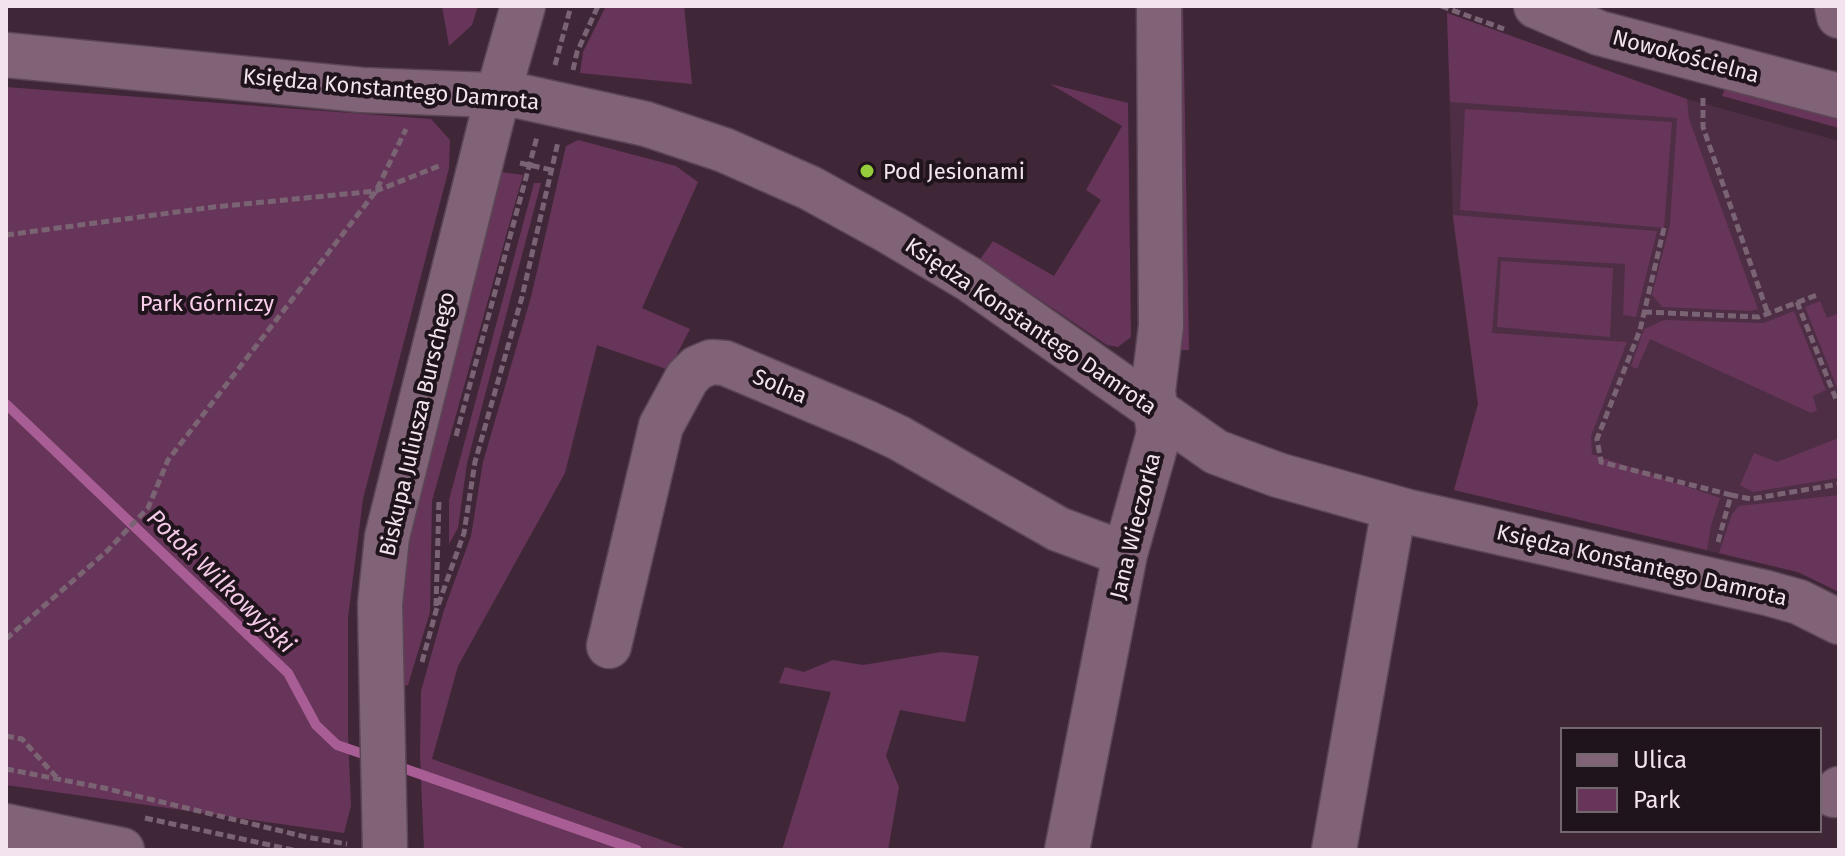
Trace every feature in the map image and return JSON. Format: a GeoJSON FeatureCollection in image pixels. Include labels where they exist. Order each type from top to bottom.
{"type":"FeatureCollection","features":[{"type":"Feature","properties":{"kind":"street","name":"Biskupa Juliusza Burschego"},"geometry":{"type":"LineString","coordinates":[[372,837],[383,714],[380,604],[387,537],[523,6]]}},
{"type":"Feature","properties":{"kind":"street","name":"Jana Wieczorka"},"geometry":{"type":"LineString","coordinates":[[1067,850],[1125,554],[1159,433],[1153,391],[1161,326],[1159,6]]}},
{"type":"Feature","properties":{"kind":"street","name":"Nowokościelna"},"geometry":{"type":"LineString","coordinates":[[1536,6],[1599,33],[1839,96]]}},
{"type":"Feature","properties":{"kind":"street"},"geometry":{"type":"LineString","coordinates":[[1837,6],[1839,16]]}},
{"type":"Feature","properties":{"kind":"street","name":"Księdza Konstantego Damrota"},"geometry":{"type":"LineString","coordinates":[[6,55],[362,90],[498,94],[646,124],[700,141],[810,188],[969,279],[1216,452],[1278,475],[1394,508],[1799,602],[1839,622]]}},
{"type":"Feature","properties":{"kind":"street","name":"Solna"},"geometry":{"type":"LineString","coordinates":[[609,646],[661,426],[687,378],[697,368],[711,362],[725,363],[865,422],[1058,529],[1125,554]]}},
{"type":"Feature","properties":{"kind":"street"},"geometry":{"type":"LineString","coordinates":[[1334,850],[1394,508]]}},
{"type":"Feature","properties":{"kind":"street"},"geometry":{"type":"LineString","coordinates":[[6,826],[122,850]]}},
{"type":"Feature","properties":{"kind":"path"},"geometry":{"type":"LineString","coordinates":[[439,498],[436,611],[464,533],[475,462],[522,297],[571,6]]}},
{"type":"Feature","properties":{"kind":"path"},"geometry":{"type":"LineString","coordinates":[[456,437],[556,104],[598,6]]}},
{"type":"Feature","properties":{"kind":"path"},"geometry":{"type":"LineString","coordinates":[[1703,96],[1703,127],[1768,314]]}},
{"type":"Feature","properties":{"kind":"path"},"geometry":{"type":"LineString","coordinates":[[6,639],[106,552],[148,508],[168,460],[376,191],[407,127]]}},
{"type":"Feature","properties":{"kind":"path"},"geometry":{"type":"LineString","coordinates":[[6,235],[214,207],[376,191],[445,164]]}},
{"type":"Feature","properties":{"kind":"path"},"geometry":{"type":"LineString","coordinates":[[1664,228],[1640,330],[1597,439],[1601,462],[1751,499],[1839,484]]}},
{"type":"Feature","properties":{"kind":"path"},"geometry":{"type":"LineString","coordinates":[[1644,312],[1759,317],[1817,295]]}},
{"type":"Feature","properties":{"kind":"path"},"geometry":{"type":"LineString","coordinates":[[1797,302],[1836,399]]}},
{"type":"Feature","properties":{"kind":"path"},"geometry":{"type":"LineString","coordinates":[[1708,580],[1731,495]]}},
{"type":"Feature","properties":{"kind":"path"},"geometry":{"type":"LineString","coordinates":[[6,736],[22,739],[59,779]]}},
{"type":"Feature","properties":{"kind":"path"},"geometry":{"type":"LineString","coordinates":[[6,769],[306,837],[372,837]]}},
{"type":"Feature","properties":{"kind":"shaded area"},"geometry":{"type":"Polygon","coordinates":[[[1447,13],[1687,99],[1839,141],[1839,592],[1797,572],[1454,490],[1478,404],[1453,221],[1447,13]]]}},
{"type":"Feature","properties":{"kind":"green space"},"geometry":{"type":"Polygon","coordinates":[[[442,6],[478,6],[472,25],[449,46],[442,6]]]}},
{"type":"Feature","properties":{"kind":"green space"},"geometry":{"type":"Polygon","coordinates":[[[606,6],[684,6],[692,84],[580,73],[583,52],[606,6]]]}},
{"type":"Feature","properties":{"kind":"green space"},"geometry":{"type":"Polygon","coordinates":[[[1173,6],[1183,6],[1189,350],[1178,350],[1173,6]]]}},
{"type":"Feature","properties":{"kind":"green space"},"geometry":{"type":"Polygon","coordinates":[[[1447,13],[1687,99],[1689,119],[1758,309],[1662,307],[1652,295],[1670,224],[1677,118],[1450,102],[1447,13]]]}},
{"type":"Feature","properties":{"kind":"green space"},"geometry":{"type":"Polygon","coordinates":[[[1050,84],[1128,103],[1131,337],[1118,347],[1107,345],[981,258],[993,241],[1054,276],[1101,200],[1086,190],[1122,126],[1050,84]]]}},
{"type":"Feature","properties":{"kind":"green space","name":"Park Górniczy"},"geometry":{"type":"Polygon","coordinates":[[[6,87],[431,119],[450,140],[449,168],[363,499],[348,617],[351,806],[344,833],[6,785],[6,87]]]}},
{"type":"Feature","properties":{"kind":"green space"},"geometry":{"type":"Polygon","coordinates":[[[1725,89],[1839,118],[1839,128],[1722,96],[1725,89]]]}},
{"type":"Feature","properties":{"kind":"green space"},"geometry":{"type":"Polygon","coordinates":[[[1465,109],[1672,122],[1664,228],[1460,210],[1465,109]]]}},
{"type":"Feature","properties":{"kind":"green space"},"geometry":{"type":"Polygon","coordinates":[[[578,140],[676,166],[698,182],[642,308],[690,329],[669,370],[597,345],[565,473],[458,666],[432,759],[690,850],[424,850],[421,691],[444,610],[471,536],[483,462],[531,297],[566,146],[578,140]]]}},
{"type":"Feature","properties":{"kind":"green space"},"geometry":{"type":"Polygon","coordinates":[[[501,172],[523,175],[432,501],[430,612],[408,685],[403,686],[400,577],[443,387],[501,172]]]}},
{"type":"Feature","properties":{"kind":"green space"},"geometry":{"type":"Polygon","coordinates":[[[534,183],[541,183],[467,463],[458,528],[449,544],[449,500],[534,183]]]}},
{"type":"Feature","properties":{"kind":"green space"},"geometry":{"type":"Polygon","coordinates":[[[1453,215],[1657,231],[1636,317],[1623,315],[1625,264],[1498,257],[1492,333],[1627,342],[1591,436],[1592,454],[1720,498],[1707,550],[1454,490],[1478,404],[1453,215]]]}},
{"type":"Feature","properties":{"kind":"green space"},"geometry":{"type":"Polygon","coordinates":[[[1501,261],[1613,268],[1610,337],[1497,327],[1501,261]]]}},
{"type":"Feature","properties":{"kind":"green space"},"geometry":{"type":"Polygon","coordinates":[[[1820,301],[1827,318],[1839,313],[1839,393],[1805,307],[1820,301]]]}},
{"type":"Feature","properties":{"kind":"green space"},"geometry":{"type":"Polygon","coordinates":[[[1794,311],[1826,390],[1813,396],[1817,410],[1811,413],[1650,339],[1637,369],[1631,366],[1644,329],[1664,320],[1763,323],[1794,311]]]}},
{"type":"Feature","properties":{"kind":"green space"},"geometry":{"type":"Polygon","coordinates":[[[1839,438],[1839,478],[1753,492],[1740,485],[1754,453],[1777,462],[1839,438]]]}},
{"type":"Feature","properties":{"kind":"green space"},"geometry":{"type":"Polygon","coordinates":[[[1839,495],[1839,592],[1798,572],[1719,553],[1732,514],[1739,506],[1839,495]]]}},
{"type":"Feature","properties":{"kind":"green space"},"geometry":{"type":"Polygon","coordinates":[[[941,652],[979,656],[965,722],[900,710],[886,756],[899,787],[888,850],[782,850],[831,692],[779,683],[785,667],[804,672],[833,660],[863,665],[941,652]]]}},
{"type":"Feature","properties":{"kind":"waterway","name":"Potok Wilkowyjski"},"geometry":{"type":"LineString","coordinates":[[6,404],[288,673],[316,725],[337,745],[372,757]]}},
{"type":"Feature","properties":{"kind":"waterway","name":"Potok Wilkowyjski"},"geometry":{"type":"LineString","coordinates":[[394,765],[637,850]]}},
{"type":"Feature","properties":{"kind":"place","name":"Pod Jesionami"},"geometry":{"type":"Point","coordinates":[867,171]}}]}
